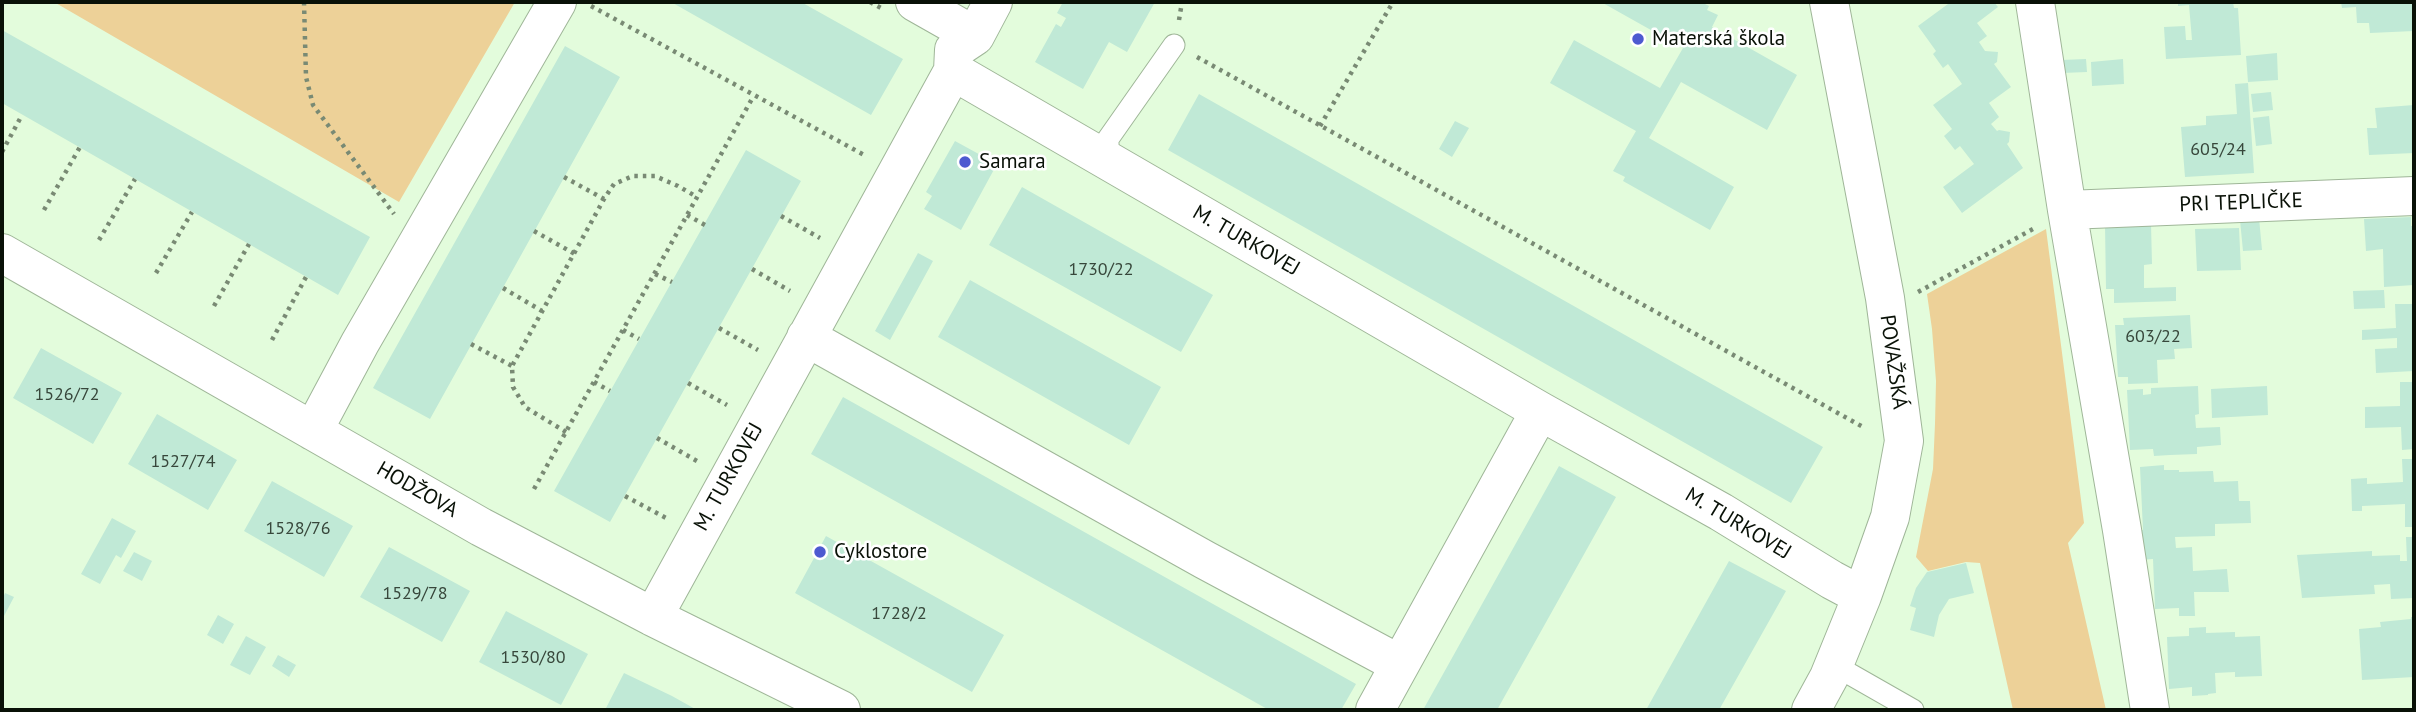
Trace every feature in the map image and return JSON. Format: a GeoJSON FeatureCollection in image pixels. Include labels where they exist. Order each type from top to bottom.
{"type":"FeatureCollection","features":[{"type":"Feature","properties":{"kind":"street"},"geometry":{"type":"LineString","coordinates":[[313,431],[340,378],[557,2]]}},
{"type":"Feature","properties":{"kind":"street"},"geometry":{"type":"LineString","coordinates":[[915,2],[975,36]]}},
{"type":"Feature","properties":{"kind":"street","name":"M. TURKOVEJ"},"geometry":{"type":"LineString","coordinates":[[653,617],[953,71],[954,50],[975,36],[993,2]]}},
{"type":"Feature","properties":{"kind":"street","name":"POVAŽSKÁ"},"geometry":{"type":"LineString","coordinates":[[1811,710],[1834,665],[1862,596],[1889,517],[1904,441],[1885,298],[1829,2]]}},
{"type":"Feature","properties":{"kind":"street"},"geometry":{"type":"LineString","coordinates":[[2035,2],[2150,710]]}},
{"type":"Feature","properties":{"kind":"street","name":"M. TURKOVEJ"},"geometry":{"type":"LineString","coordinates":[[953,71],[1540,411],[1721,512],[1862,596]]}},
{"type":"Feature","properties":{"kind":"street","name":"PRI TEPLIČKE"},"geometry":{"type":"LineString","coordinates":[[2067,210],[2414,196]]}},
{"type":"Feature","properties":{"kind":"street","name":"HODŽOVA"},"geometry":{"type":"LineString","coordinates":[[2,253],[481,527],[653,617],[841,710]]}},
{"type":"Feature","properties":{"kind":"street"},"geometry":{"type":"LineString","coordinates":[[806,337],[1205,560],[1399,664]]}},
{"type":"Feature","properties":{"kind":"street"},"geometry":{"type":"LineString","coordinates":[[1375,710],[1540,411]]}},
{"type":"Feature","properties":{"kind":"lane"},"geometry":{"type":"LineString","coordinates":[[1108,161],[1108,139],[1174,45]]}},
{"type":"Feature","properties":{"kind":"lane"},"geometry":{"type":"LineString","coordinates":[[1834,665],[1913,710]]}},
{"type":"Feature","properties":{"kind":"path"},"geometry":{"type":"LineString","coordinates":[[304,2],[306,77],[313,105],[394,215]]}},
{"type":"Feature","properties":{"kind":"path"},"geometry":{"type":"LineString","coordinates":[[584,2],[897,173]]}},
{"type":"Feature","properties":{"kind":"path"},"geometry":{"type":"LineString","coordinates":[[1320,126],[1393,2]]}},
{"type":"Feature","properties":{"kind":"path"},"geometry":{"type":"LineString","coordinates":[[1174,45],[1863,427]]}},
{"type":"Feature","properties":{"kind":"path"},"geometry":{"type":"LineString","coordinates":[[534,489],[754,97]]}},
{"type":"Feature","properties":{"kind":"path"},"geometry":{"type":"LineString","coordinates":[[2,152],[22,115]]}},
{"type":"Feature","properties":{"kind":"path"},"geometry":{"type":"LineString","coordinates":[[44,210],[80,147]]}},
{"type":"Feature","properties":{"kind":"path"},"geometry":{"type":"LineString","coordinates":[[566,432],[525,407],[513,387],[512,366],[604,199],[614,184],[634,176],[655,176],[697,197]]}},
{"type":"Feature","properties":{"kind":"path"},"geometry":{"type":"LineString","coordinates":[[564,177],[604,199]]}},
{"type":"Feature","properties":{"kind":"path"},"geometry":{"type":"LineString","coordinates":[[99,240],[135,179]]}},
{"type":"Feature","properties":{"kind":"path"},"geometry":{"type":"LineString","coordinates":[[1918,293],[2067,210]]}},
{"type":"Feature","properties":{"kind":"path"},"geometry":{"type":"LineString","coordinates":[[156,273],[192,212]]}},
{"type":"Feature","properties":{"kind":"path"},"geometry":{"type":"LineString","coordinates":[[687,215],[705,225]]}},
{"type":"Feature","properties":{"kind":"path"},"geometry":{"type":"LineString","coordinates":[[781,216],[820,238]]}},
{"type":"Feature","properties":{"kind":"path"},"geometry":{"type":"LineString","coordinates":[[534,231],[575,254]]}},
{"type":"Feature","properties":{"kind":"path"},"geometry":{"type":"LineString","coordinates":[[214,306],[249,244]]}},
{"type":"Feature","properties":{"kind":"path"},"geometry":{"type":"LineString","coordinates":[[752,268],[790,291]]}},
{"type":"Feature","properties":{"kind":"path"},"geometry":{"type":"LineString","coordinates":[[655,274],[672,282]]}},
{"type":"Feature","properties":{"kind":"path"},"geometry":{"type":"LineString","coordinates":[[272,340],[306,277]]}},
{"type":"Feature","properties":{"kind":"path"},"geometry":{"type":"LineString","coordinates":[[503,288],[542,312]]}},
{"type":"Feature","properties":{"kind":"path"},"geometry":{"type":"LineString","coordinates":[[719,328],[758,350]]}},
{"type":"Feature","properties":{"kind":"path"},"geometry":{"type":"LineString","coordinates":[[623,330],[639,339]]}},
{"type":"Feature","properties":{"kind":"path"},"geometry":{"type":"LineString","coordinates":[[471,344],[512,366]]}},
{"type":"Feature","properties":{"kind":"path"},"geometry":{"type":"LineString","coordinates":[[594,382],[610,391]]}},
{"type":"Feature","properties":{"kind":"path"},"geometry":{"type":"LineString","coordinates":[[688,383],[727,405]]}},
{"type":"Feature","properties":{"kind":"path"},"geometry":{"type":"LineString","coordinates":[[657,438],[697,461]]}},
{"type":"Feature","properties":{"kind":"path"},"geometry":{"type":"LineString","coordinates":[[625,496],[666,519]]}},
{"type":"Feature","properties":{"kind":"shaded area"},"geometry":{"type":"Polygon","coordinates":[[[54,2],[515,2],[399,202],[54,2]]]}},
{"type":"Feature","properties":{"kind":"shaded area"},"geometry":{"type":"Polygon","coordinates":[[[2046,229],[2084,523],[2068,543],[2106,710],[2013,710],[1980,563],[1966,562],[1928,571],[1916,557],[1933,469],[1935,424],[1936,381],[1927,294],[2046,229]]]}},
{"type":"Feature","properties":{"kind":"building"},"geometry":{"type":"Polygon","coordinates":[[[671,2],[801,2],[903,59],[871,115],[671,2]]]}},
{"type":"Feature","properties":{"kind":"building"},"geometry":{"type":"Polygon","coordinates":[[[1063,2],[1155,2],[1127,52],[1109,42],[1083,89],[1035,62],[1056,24],[1061,27],[1066,18],[1057,13],[1063,2]]]}},
{"type":"Feature","properties":{"kind":"building"},"geometry":{"type":"Polygon","coordinates":[[[1601,2],[1701,2],[1709,6],[1707,10],[1718,15],[1712,27],[1797,75],[1767,130],[1681,82],[1649,138],[1734,187],[1710,230],[1623,181],[1625,177],[1613,171],[1636,131],[1550,83],[1574,40],[1660,88],[1683,48],[1601,2]]]}},
{"type":"Feature","properties":{"kind":"building"},"geometry":{"type":"Polygon","coordinates":[[[1946,2],[1994,2],[1998,7],[1977,23],[1987,36],[1979,42],[1985,51],[1998,52],[1997,62],[1994,64],[2011,87],[1989,103],[1999,117],[1991,124],[1997,131],[2010,132],[2007,144],[2023,168],[1962,213],[1943,187],[1974,164],[1960,146],[1955,150],[1944,136],[1952,129],[1933,105],[1962,84],[1948,64],[1943,68],[1933,54],[1936,51],[1918,26],[1948,4],[1946,2]]]}},
{"type":"Feature","properties":{"kind":"building"},"geometry":{"type":"Polygon","coordinates":[[[2178,2],[2233,2],[2234,8],[2238,8],[2241,55],[2166,59],[2164,27],[2185,26],[2186,40],[2192,40],[2189,5],[2178,6],[2178,2]]]}},
{"type":"Feature","properties":{"kind":"building"},"geometry":{"type":"Polygon","coordinates":[[[2341,2],[2414,2],[2414,31],[2370,33],[2369,23],[2357,23],[2356,7],[2342,8],[2341,2]]]}},
{"type":"Feature","properties":{"kind":"building"},"geometry":{"type":"Polygon","coordinates":[[[2,30],[370,237],[338,295],[2,103],[2,30]]]}},
{"type":"Feature","properties":{"kind":"building"},"geometry":{"type":"Polygon","coordinates":[[[565,46],[620,77],[430,419],[373,388],[565,46]]]}},
{"type":"Feature","properties":{"kind":"building"},"geometry":{"type":"Polygon","coordinates":[[[2277,53],[2278,80],[2248,82],[2246,56],[2277,53]]]}},
{"type":"Feature","properties":{"kind":"building"},"geometry":{"type":"Polygon","coordinates":[[[2086,59],[2087,72],[2062,73],[2061,60],[2086,59]]]}},
{"type":"Feature","properties":{"kind":"building"},"geometry":{"type":"Polygon","coordinates":[[[2123,59],[2124,84],[2092,86],[2091,62],[2123,59]]]}},
{"type":"Feature","properties":{"kind":"building"},"geometry":{"type":"Polygon","coordinates":[[[2248,83],[2254,173],[2185,177],[2181,127],[2206,125],[2206,116],[2237,114],[2235,84],[2248,83]]]}},
{"type":"Feature","properties":{"kind":"building"},"geometry":{"type":"Polygon","coordinates":[[[2271,92],[2273,110],[2253,112],[2251,94],[2271,92]]]}},
{"type":"Feature","properties":{"kind":"building"},"geometry":{"type":"Polygon","coordinates":[[[1199,94],[1823,447],[1791,503],[1168,150],[1199,94]]]}},
{"type":"Feature","properties":{"kind":"building"},"geometry":{"type":"Polygon","coordinates":[[[2414,105],[2414,153],[2369,155],[2367,128],[2377,128],[2375,108],[2414,105]]]}},
{"type":"Feature","properties":{"kind":"building"},"geometry":{"type":"Polygon","coordinates":[[[2269,116],[2272,144],[2256,146],[2253,118],[2269,116]]]}},
{"type":"Feature","properties":{"kind":"building"},"geometry":{"type":"Polygon","coordinates":[[[1455,121],[1469,128],[1452,157],[1439,149],[1455,121]]]}},
{"type":"Feature","properties":{"kind":"building"},"geometry":{"type":"Polygon","coordinates":[[[955,141],[997,164],[961,230],[924,209],[932,196],[926,192],[955,141]]]}},
{"type":"Feature","properties":{"kind":"building"},"geometry":{"type":"Polygon","coordinates":[[[746,150],[801,181],[610,522],[554,491],[746,150]]]}},
{"type":"Feature","properties":{"kind":"building"},"geometry":{"type":"Polygon","coordinates":[[[1022,187],[1213,295],[1181,352],[989,245],[1022,187]]]}},
{"type":"Feature","properties":{"kind":"building"},"geometry":{"type":"Polygon","coordinates":[[[2411,217],[2411,226],[2414,226],[2414,285],[2384,287],[2383,249],[2366,251],[2364,219],[2411,217]]]}},
{"type":"Feature","properties":{"kind":"building"},"geometry":{"type":"Polygon","coordinates":[[[2259,218],[2262,250],[2243,251],[2240,220],[2259,218]]]}},
{"type":"Feature","properties":{"kind":"building"},"geometry":{"type":"Polygon","coordinates":[[[2151,224],[2152,264],[2144,265],[2144,288],[2176,287],[2176,301],[2114,303],[2114,289],[2106,289],[2105,225],[2151,224]]]}},
{"type":"Feature","properties":{"kind":"building"},"geometry":{"type":"Polygon","coordinates":[[[2239,228],[2241,270],[2197,271],[2195,229],[2239,228]]]}},
{"type":"Feature","properties":{"kind":"building"},"geometry":{"type":"Polygon","coordinates":[[[918,253],[933,261],[890,340],[875,331],[918,253]]]}},
{"type":"Feature","properties":{"kind":"building"},"geometry":{"type":"Polygon","coordinates":[[[970,280],[1161,387],[1129,445],[938,337],[970,280]]]}},
{"type":"Feature","properties":{"kind":"building"},"geometry":{"type":"Polygon","coordinates":[[[2384,290],[2385,308],[2354,309],[2353,291],[2384,290]]]}},
{"type":"Feature","properties":{"kind":"building"},"geometry":{"type":"Polygon","coordinates":[[[2395,304],[2414,304],[2414,371],[2376,373],[2375,349],[2397,348],[2397,338],[2362,340],[2362,330],[2396,328],[2395,304]]]}},
{"type":"Feature","properties":{"kind":"building"},"geometry":{"type":"Polygon","coordinates":[[[2190,315],[2192,348],[2174,349],[2175,359],[2157,360],[2158,383],[2128,384],[2128,377],[2118,377],[2115,325],[2124,325],[2123,318],[2190,315]]]}},
{"type":"Feature","properties":{"kind":"building"},"geometry":{"type":"Polygon","coordinates":[[[41,348],[122,393],[93,444],[13,398],[41,348]]]}},
{"type":"Feature","properties":{"kind":"building"},"geometry":{"type":"Polygon","coordinates":[[[2400,382],[2414,382],[2414,449],[2402,450],[2401,427],[2365,428],[2365,407],[2400,406],[2400,382]]]}},
{"type":"Feature","properties":{"kind":"building"},"geometry":{"type":"Polygon","coordinates":[[[2198,386],[2199,414],[2195,415],[2196,428],[2220,427],[2221,445],[2197,447],[2197,454],[2154,456],[2153,449],[2130,450],[2127,390],[2143,389],[2143,395],[2151,394],[2151,388],[2198,386]]]}},
{"type":"Feature","properties":{"kind":"building"},"geometry":{"type":"Polygon","coordinates":[[[2267,386],[2268,415],[2212,418],[2211,389],[2267,386]]]}},
{"type":"Feature","properties":{"kind":"building"},"geometry":{"type":"Polygon","coordinates":[[[843,397],[1356,684],[1341,710],[1269,710],[811,454],[843,397]]]}},
{"type":"Feature","properties":{"kind":"building"},"geometry":{"type":"Polygon","coordinates":[[[157,414],[237,460],[208,510],[128,464],[157,414]]]}},
{"type":"Feature","properties":{"kind":"building"},"geometry":{"type":"Polygon","coordinates":[[[2402,459],[2414,459],[2414,527],[2405,527],[2405,504],[2362,506],[2362,511],[2352,511],[2351,479],[2367,478],[2367,484],[2403,482],[2402,459]]]}},
{"type":"Feature","properties":{"kind":"building"},"geometry":{"type":"Polygon","coordinates":[[[2164,465],[2164,470],[2179,472],[2213,471],[2214,482],[2238,481],[2239,501],[2250,501],[2251,523],[2215,524],[2215,536],[2175,537],[2176,548],[2192,547],[2193,571],[2227,569],[2229,592],[2194,592],[2195,616],[2179,616],[2179,608],[2155,609],[2153,559],[2139,560],[2136,530],[2143,530],[2140,467],[2164,465]]]}},
{"type":"Feature","properties":{"kind":"building"},"geometry":{"type":"Polygon","coordinates":[[[1559,466],[1616,497],[1497,710],[1423,710],[1559,466]]]}},
{"type":"Feature","properties":{"kind":"building"},"geometry":{"type":"Polygon","coordinates":[[[272,481],[353,526],[324,577],[244,531],[272,481]]]}},
{"type":"Feature","properties":{"kind":"building"},"geometry":{"type":"Polygon","coordinates":[[[112,518],[136,531],[121,558],[116,555],[100,584],[81,574],[112,518]]]}},
{"type":"Feature","properties":{"kind":"building"},"geometry":{"type":"Polygon","coordinates":[[[826,536],[1004,635],[972,692],[795,593],[826,536]]]}},
{"type":"Feature","properties":{"kind":"building"},"geometry":{"type":"Polygon","coordinates":[[[2406,537],[2414,537],[2414,598],[2391,599],[2390,584],[2374,585],[2375,594],[2302,598],[2297,555],[2372,551],[2372,556],[2400,555],[2400,561],[2407,561],[2406,537]]]}},
{"type":"Feature","properties":{"kind":"building"},"geometry":{"type":"Polygon","coordinates":[[[389,547],[470,591],[442,642],[360,597],[389,547]]]}},
{"type":"Feature","properties":{"kind":"building"},"geometry":{"type":"Polygon","coordinates":[[[134,552],[152,561],[142,581],[123,571],[134,552]]]}},
{"type":"Feature","properties":{"kind":"building"},"geometry":{"type":"Polygon","coordinates":[[[1729,561],[1786,591],[1719,710],[1646,710],[1729,561]]]}},
{"type":"Feature","properties":{"kind":"building"},"geometry":{"type":"Polygon","coordinates":[[[1966,563],[1974,593],[1949,599],[1939,615],[1934,637],[1910,630],[1916,608],[1910,606],[1916,588],[1927,572],[1966,563]]]}},
{"type":"Feature","properties":{"kind":"building"},"geometry":{"type":"Polygon","coordinates":[[[5,593],[14,597],[4,616],[2,600],[5,593]]]}},
{"type":"Feature","properties":{"kind":"building"},"geometry":{"type":"Polygon","coordinates":[[[506,611],[588,654],[561,705],[479,662],[506,611]]]}},
{"type":"Feature","properties":{"kind":"building"},"geometry":{"type":"Polygon","coordinates":[[[218,615],[234,624],[223,644],[207,635],[218,615]]]}},
{"type":"Feature","properties":{"kind":"building"},"geometry":{"type":"Polygon","coordinates":[[[2414,617],[2414,677],[2362,680],[2359,629],[2381,627],[2380,622],[2414,617]]]}},
{"type":"Feature","properties":{"kind":"building"},"geometry":{"type":"Polygon","coordinates":[[[2206,627],[2206,633],[2235,632],[2235,637],[2260,636],[2262,676],[2235,677],[2235,672],[2215,673],[2216,693],[2208,695],[2192,696],[2192,687],[2169,689],[2167,637],[2189,636],[2189,628],[2206,627]]]}},
{"type":"Feature","properties":{"kind":"building"},"geometry":{"type":"Polygon","coordinates":[[[246,636],[266,647],[250,675],[230,665],[246,636]]]}},
{"type":"Feature","properties":{"kind":"building"},"geometry":{"type":"Polygon","coordinates":[[[278,655],[296,665],[289,677],[272,666],[278,655]]]}},
{"type":"Feature","properties":{"kind":"building"},"geometry":{"type":"Polygon","coordinates":[[[624,673],[672,696],[697,710],[605,710],[624,673]]]}},
{"type":"Feature","properties":{"kind":"place","name":"Materská škola"},"geometry":{"type":"Point","coordinates":[1638,39]}},
{"type":"Feature","properties":{"kind":"place","name":"Samara"},"geometry":{"type":"Point","coordinates":[965,162]}},
{"type":"Feature","properties":{"kind":"place","name":"Cyklostore"},"geometry":{"type":"Point","coordinates":[820,552]}}]}
